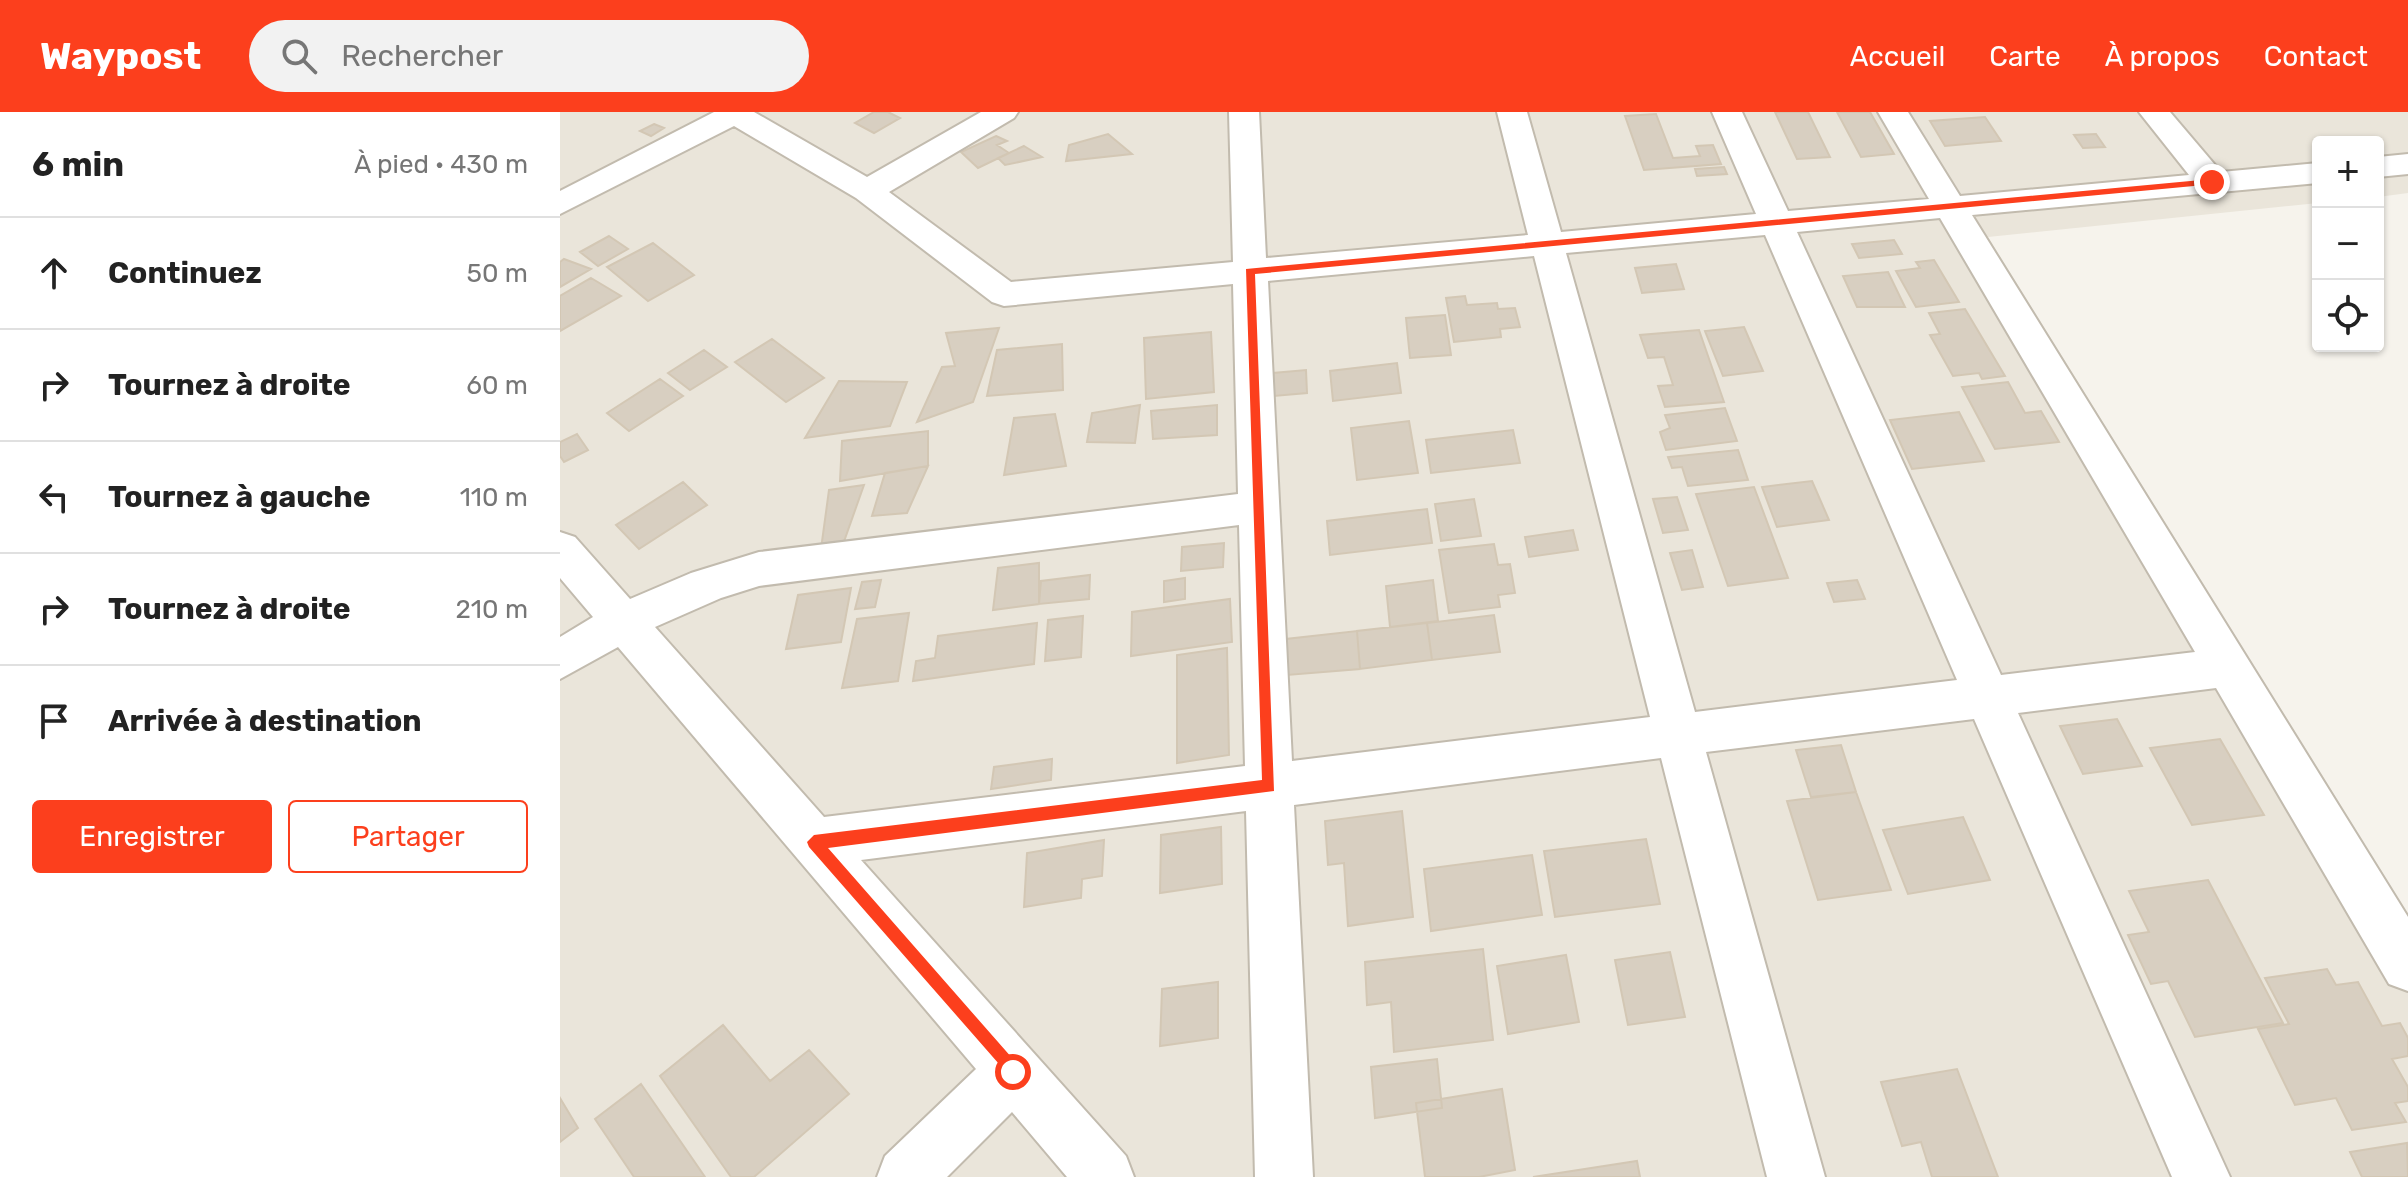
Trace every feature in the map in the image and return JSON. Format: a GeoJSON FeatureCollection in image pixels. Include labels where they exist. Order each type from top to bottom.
{"type":"FeatureCollection","features":[{"type":"Feature","properties":{"kind":"street"},"geometry":{"type":"LineString","coordinates":[[867,191],[1003,112]]}},
{"type":"Feature","properties":{"kind":"street"},"geometry":{"type":"LineString","coordinates":[[1244,112],[1284,1177]]}},
{"type":"Feature","properties":{"kind":"street"},"geometry":{"type":"LineString","coordinates":[[1512,112],[1796,1177]]}},
{"type":"Feature","properties":{"kind":"street"},"geometry":{"type":"LineString","coordinates":[[1727,112],[2201,1177]]}},
{"type":"Feature","properties":{"kind":"street"},"geometry":{"type":"LineString","coordinates":[[1893,112],[2408,965]]}},
{"type":"Feature","properties":{"kind":"street"},"geometry":{"type":"LineString","coordinates":[[2154,112],[2212,182]]}},
{"type":"Feature","properties":{"kind":"street"},"geometry":{"type":"LineString","coordinates":[[560,204],[734,113],[867,191],[1004,294],[2312,174]]}},
{"type":"Feature","properties":{"kind":"street"},"geometry":{"type":"LineString","coordinates":[[2384,166],[2408,164]]}},
{"type":"Feature","properties":{"kind":"street"},"geometry":{"type":"LineString","coordinates":[[560,660],[622,620],[701,584],[759,569],[1259,507]]}},
{"type":"Feature","properties":{"kind":"street"},"geometry":{"type":"LineString","coordinates":[[560,549],[1105,1177]]}},
{"type":"Feature","properties":{"kind":"street"},"geometry":{"type":"LineString","coordinates":[[814,842],[2228,667]]}},
{"type":"Feature","properties":{"kind":"street"},"geometry":{"type":"LineString","coordinates":[[906,1177],[1013,1072]]}},
{"type":"Feature","properties":{"kind":"shaded area"},"geometry":{"type":"Polygon","coordinates":[[[560,112],[2408,112],[2408,193],[2384,196],[2384,136],[2312,136],[2312,204],[1988,237],[2408,914],[2408,1177],[560,1177],[560,112]]]}},
{"type":"Feature","properties":{"kind":"building"},"geometry":{"type":"Polygon","coordinates":[[[874,112],[888,112],[900,118],[874,133],[855,123],[874,112]]]}},
{"type":"Feature","properties":{"kind":"building"},"geometry":{"type":"Polygon","coordinates":[[[1775,112],[1808,112],[1830,157],[1797,159],[1775,112]]]}},
{"type":"Feature","properties":{"kind":"building"},"geometry":{"type":"Polygon","coordinates":[[[1837,112],[1870,112],[1894,154],[1861,157],[1837,112]]]}},
{"type":"Feature","properties":{"kind":"building"},"geometry":{"type":"Polygon","coordinates":[[[1656,114],[1673,158],[1700,156],[1696,146],[1713,145],[1721,164],[1644,170],[1625,116],[1656,114]]]}},
{"type":"Feature","properties":{"kind":"building"},"geometry":{"type":"Polygon","coordinates":[[[1985,117],[2001,141],[1945,146],[1930,121],[1985,117]]]}},
{"type":"Feature","properties":{"kind":"building"},"geometry":{"type":"Polygon","coordinates":[[[654,124],[664,128],[651,136],[640,131],[654,124]]]}},
{"type":"Feature","properties":{"kind":"building"},"geometry":{"type":"Polygon","coordinates":[[[1108,134],[1132,154],[1066,161],[1069,145],[1108,134]]]}},
{"type":"Feature","properties":{"kind":"building"},"geometry":{"type":"Polygon","coordinates":[[[2096,134],[2105,147],[2083,148],[2074,135],[2096,134]]]}},
{"type":"Feature","properties":{"kind":"building"},"geometry":{"type":"Polygon","coordinates":[[[996,136],[1007,141],[997,145],[1009,153],[978,168],[961,152],[996,136]]]}},
{"type":"Feature","properties":{"kind":"building"},"geometry":{"type":"Polygon","coordinates":[[[1024,146],[1042,157],[1005,165],[998,158],[1024,146]]]}},
{"type":"Feature","properties":{"kind":"building"},"geometry":{"type":"Polygon","coordinates":[[[1724,167],[1727,174],[1697,176],[1695,169],[1724,167]]]}},
{"type":"Feature","properties":{"kind":"building"},"geometry":{"type":"Polygon","coordinates":[[[609,236],[628,249],[598,266],[580,252],[609,236]]]}},
{"type":"Feature","properties":{"kind":"building"},"geometry":{"type":"Polygon","coordinates":[[[1894,240],[1902,254],[1859,258],[1852,244],[1894,240]]]}},
{"type":"Feature","properties":{"kind":"building"},"geometry":{"type":"Polygon","coordinates":[[[653,243],[694,275],[648,301],[607,267],[653,243]]]}},
{"type":"Feature","properties":{"kind":"building"},"geometry":{"type":"Polygon","coordinates":[[[564,259],[591,269],[560,287],[560,262],[564,259]]]}},
{"type":"Feature","properties":{"kind":"building"},"geometry":{"type":"Polygon","coordinates":[[[1934,260],[1959,302],[1916,307],[1896,271],[1920,268],[1916,262],[1934,260]]]}},
{"type":"Feature","properties":{"kind":"building"},"geometry":{"type":"Polygon","coordinates":[[[1676,264],[1684,289],[1642,293],[1635,268],[1676,264]]]}},
{"type":"Feature","properties":{"kind":"building"},"geometry":{"type":"Polygon","coordinates":[[[1888,272],[1905,307],[1857,307],[1843,276],[1888,272]]]}},
{"type":"Feature","properties":{"kind":"building"},"geometry":{"type":"Polygon","coordinates":[[[591,278],[621,296],[560,331],[560,296],[591,278]]]}},
{"type":"Feature","properties":{"kind":"building"},"geometry":{"type":"Polygon","coordinates":[[[1465,296],[1467,305],[1497,303],[1498,309],[1515,308],[1520,327],[1500,329],[1501,337],[1454,342],[1446,298],[1465,296]]]}},
{"type":"Feature","properties":{"kind":"building"},"geometry":{"type":"Polygon","coordinates":[[[1965,309],[2005,376],[1982,379],[1979,373],[1953,376],[1930,335],[1940,334],[1929,313],[1965,309]]]}},
{"type":"Feature","properties":{"kind":"building"},"geometry":{"type":"Polygon","coordinates":[[[1445,315],[1451,355],[1410,358],[1406,318],[1445,315]]]}},
{"type":"Feature","properties":{"kind":"building"},"geometry":{"type":"Polygon","coordinates":[[[1744,327],[1763,371],[1723,376],[1705,331],[1744,327]]]}},
{"type":"Feature","properties":{"kind":"building"},"geometry":{"type":"Polygon","coordinates":[[[999,328],[973,402],[917,422],[942,367],[955,366],[946,333],[999,328]]]}},
{"type":"Feature","properties":{"kind":"building"},"geometry":{"type":"Polygon","coordinates":[[[1699,330],[1724,402],[1665,407],[1658,386],[1673,385],[1664,357],[1648,358],[1640,335],[1699,330]]]}},
{"type":"Feature","properties":{"kind":"building"},"geometry":{"type":"Polygon","coordinates":[[[1211,332],[1214,392],[1146,399],[1144,338],[1211,332]]]}},
{"type":"Feature","properties":{"kind":"building"},"geometry":{"type":"Polygon","coordinates":[[[772,339],[824,378],[786,402],[735,362],[772,339]]]}},
{"type":"Feature","properties":{"kind":"building"},"geometry":{"type":"Polygon","coordinates":[[[1062,344],[1063,390],[987,396],[997,350],[1062,344]]]}},
{"type":"Feature","properties":{"kind":"building"},"geometry":{"type":"Polygon","coordinates":[[[704,350],[727,367],[690,390],[668,373],[704,350]]]}},
{"type":"Feature","properties":{"kind":"building"},"geometry":{"type":"Polygon","coordinates":[[[1397,363],[1401,393],[1333,401],[1330,371],[1397,363]]]}},
{"type":"Feature","properties":{"kind":"building"},"geometry":{"type":"Polygon","coordinates":[[[1306,370],[1307,393],[1274,396],[1273,373],[1306,370]]]}},
{"type":"Feature","properties":{"kind":"building"},"geometry":{"type":"Polygon","coordinates":[[[660,379],[683,396],[629,431],[607,413],[660,379]]]}},
{"type":"Feature","properties":{"kind":"building"},"geometry":{"type":"Polygon","coordinates":[[[839,381],[907,382],[890,426],[805,438],[839,381]]]}},
{"type":"Feature","properties":{"kind":"building"},"geometry":{"type":"Polygon","coordinates":[[[2008,382],[2025,413],[2041,411],[2059,442],[1995,449],[1962,387],[2008,382]]]}},
{"type":"Feature","properties":{"kind":"building"},"geometry":{"type":"Polygon","coordinates":[[[1140,405],[1135,443],[1087,442],[1092,413],[1140,405]]]}},
{"type":"Feature","properties":{"kind":"building"},"geometry":{"type":"Polygon","coordinates":[[[1217,405],[1217,435],[1153,439],[1151,411],[1217,405]]]}},
{"type":"Feature","properties":{"kind":"building"},"geometry":{"type":"Polygon","coordinates":[[[1725,408],[1737,441],[1666,450],[1660,432],[1670,428],[1665,415],[1725,408]]]}},
{"type":"Feature","properties":{"kind":"building"},"geometry":{"type":"Polygon","coordinates":[[[1959,412],[1984,461],[1912,469],[1890,420],[1959,412]]]}},
{"type":"Feature","properties":{"kind":"building"},"geometry":{"type":"Polygon","coordinates":[[[1055,414],[1066,466],[1004,475],[1014,418],[1055,414]]]}},
{"type":"Feature","properties":{"kind":"building"},"geometry":{"type":"Polygon","coordinates":[[[1409,421],[1418,473],[1357,480],[1351,428],[1409,421]]]}},
{"type":"Feature","properties":{"kind":"building"},"geometry":{"type":"Polygon","coordinates":[[[1513,430],[1520,463],[1431,473],[1426,440],[1513,430]]]}},
{"type":"Feature","properties":{"kind":"building"},"geometry":{"type":"Polygon","coordinates":[[[928,431],[928,466],[840,481],[842,441],[928,431]]]}},
{"type":"Feature","properties":{"kind":"building"},"geometry":{"type":"Polygon","coordinates":[[[577,434],[588,450],[564,462],[560,456],[560,442],[577,434]]]}},
{"type":"Feature","properties":{"kind":"building"},"geometry":{"type":"Polygon","coordinates":[[[1738,450],[1748,480],[1688,486],[1682,467],[1672,468],[1668,457],[1738,450]]]}},
{"type":"Feature","properties":{"kind":"building"},"geometry":{"type":"Polygon","coordinates":[[[928,466],[907,513],[872,516],[885,473],[928,466]]]}},
{"type":"Feature","properties":{"kind":"building"},"geometry":{"type":"Polygon","coordinates":[[[1812,481],[1829,520],[1777,527],[1762,487],[1812,481]]]}},
{"type":"Feature","properties":{"kind":"building"},"geometry":{"type":"Polygon","coordinates":[[[683,482],[707,505],[639,549],[616,525],[683,482]]]}},
{"type":"Feature","properties":{"kind":"building"},"geometry":{"type":"Polygon","coordinates":[[[864,485],[842,547],[821,549],[829,490],[864,485]]]}},
{"type":"Feature","properties":{"kind":"building"},"geometry":{"type":"Polygon","coordinates":[[[1754,487],[1788,578],[1728,586],[1696,494],[1754,487]]]}},
{"type":"Feature","properties":{"kind":"building"},"geometry":{"type":"Polygon","coordinates":[[[1677,497],[1688,530],[1663,533],[1653,499],[1677,497]]]}},
{"type":"Feature","properties":{"kind":"building"},"geometry":{"type":"Polygon","coordinates":[[[1474,499],[1481,536],[1441,541],[1435,504],[1474,499]]]}},
{"type":"Feature","properties":{"kind":"building"},"geometry":{"type":"Polygon","coordinates":[[[1427,509],[1432,543],[1330,555],[1327,521],[1427,509]]]}},
{"type":"Feature","properties":{"kind":"building"},"geometry":{"type":"Polygon","coordinates":[[[1573,530],[1578,550],[1529,557],[1525,537],[1573,530]]]}},
{"type":"Feature","properties":{"kind":"building"},"geometry":{"type":"Polygon","coordinates":[[[1224,543],[1223,567],[1181,571],[1182,547],[1224,543]]]}},
{"type":"Feature","properties":{"kind":"building"},"geometry":{"type":"Polygon","coordinates":[[[1494,544],[1498,565],[1510,564],[1515,593],[1498,595],[1500,607],[1449,613],[1439,550],[1494,544]]]}},
{"type":"Feature","properties":{"kind":"building"},"geometry":{"type":"Polygon","coordinates":[[[1692,550],[1703,587],[1682,590],[1670,553],[1692,550]]]}},
{"type":"Feature","properties":{"kind":"building"},"geometry":{"type":"Polygon","coordinates":[[[1039,563],[1039,604],[993,610],[998,568],[1039,563]]]}},
{"type":"Feature","properties":{"kind":"building"},"geometry":{"type":"Polygon","coordinates":[[[1090,575],[1089,599],[1039,604],[1041,581],[1090,575]]]}},
{"type":"Feature","properties":{"kind":"building"},"geometry":{"type":"Polygon","coordinates":[[[1185,578],[1185,599],[1164,602],[1164,581],[1185,578]]]}},
{"type":"Feature","properties":{"kind":"building"},"geometry":{"type":"Polygon","coordinates":[[[881,580],[875,607],[855,609],[862,582],[881,580]]]}},
{"type":"Feature","properties":{"kind":"building"},"geometry":{"type":"Polygon","coordinates":[[[1433,580],[1438,621],[1390,627],[1386,586],[1433,580]]]}},
{"type":"Feature","properties":{"kind":"building"},"geometry":{"type":"Polygon","coordinates":[[[1857,580],[1865,599],[1834,602],[1827,583],[1857,580]]]}},
{"type":"Feature","properties":{"kind":"building"},"geometry":{"type":"Polygon","coordinates":[[[851,588],[841,642],[786,649],[798,595],[851,588]]]}},
{"type":"Feature","properties":{"kind":"building"},"geometry":{"type":"Polygon","coordinates":[[[1230,599],[1232,642],[1131,656],[1132,612],[1230,599]]]}},
{"type":"Feature","properties":{"kind":"building"},"geometry":{"type":"Polygon","coordinates":[[[909,613],[898,681],[842,688],[857,619],[909,613]]]}},
{"type":"Feature","properties":{"kind":"building"},"geometry":{"type":"Polygon","coordinates":[[[1494,615],[1500,652],[1432,660],[1427,623],[1494,615]]]}},
{"type":"Feature","properties":{"kind":"building"},"geometry":{"type":"Polygon","coordinates":[[[1083,616],[1081,657],[1045,661],[1048,620],[1083,616]]]}},
{"type":"Feature","properties":{"kind":"building"},"geometry":{"type":"Polygon","coordinates":[[[1037,623],[1034,664],[913,681],[916,661],[935,658],[938,636],[1037,623]]]}},
{"type":"Feature","properties":{"kind":"building"},"geometry":{"type":"Polygon","coordinates":[[[1427,623],[1432,660],[1360,669],[1357,631],[1427,623]]]}},
{"type":"Feature","properties":{"kind":"building"},"geometry":{"type":"Polygon","coordinates":[[[1357,631],[1360,669],[1287,675],[1286,639],[1357,631]]]}},
{"type":"Feature","properties":{"kind":"building"},"geometry":{"type":"Polygon","coordinates":[[[1227,648],[1229,755],[1177,763],[1177,655],[1227,648]]]}},
{"type":"Feature","properties":{"kind":"building"},"geometry":{"type":"Polygon","coordinates":[[[2117,719],[2142,766],[2083,774],[2060,726],[2117,719]]]}},
{"type":"Feature","properties":{"kind":"building"},"geometry":{"type":"Polygon","coordinates":[[[2220,739],[2264,815],[2192,825],[2150,748],[2220,739]]]}},
{"type":"Feature","properties":{"kind":"building"},"geometry":{"type":"Polygon","coordinates":[[[1841,745],[1856,792],[1811,797],[1796,750],[1841,745]]]}},
{"type":"Feature","properties":{"kind":"building"},"geometry":{"type":"Polygon","coordinates":[[[1052,759],[1051,780],[991,789],[994,767],[1052,759]]]}},
{"type":"Feature","properties":{"kind":"building"},"geometry":{"type":"Polygon","coordinates":[[[1856,792],[1891,890],[1818,900],[1787,801],[1856,792]]]}},
{"type":"Feature","properties":{"kind":"building"},"geometry":{"type":"Polygon","coordinates":[[[1402,811],[1413,917],[1348,926],[1344,863],[1328,865],[1325,821],[1402,811]]]}},
{"type":"Feature","properties":{"kind":"building"},"geometry":{"type":"Polygon","coordinates":[[[1963,817],[1990,880],[1908,894],[1883,830],[1963,817]]]}},
{"type":"Feature","properties":{"kind":"building"},"geometry":{"type":"Polygon","coordinates":[[[1221,827],[1222,884],[1160,893],[1161,835],[1221,827]]]}},
{"type":"Feature","properties":{"kind":"building"},"geometry":{"type":"Polygon","coordinates":[[[1646,839],[1660,904],[1555,917],[1544,851],[1646,839]]]}},
{"type":"Feature","properties":{"kind":"building"},"geometry":{"type":"Polygon","coordinates":[[[1104,840],[1102,876],[1082,879],[1081,898],[1024,907],[1027,853],[1104,840]]]}},
{"type":"Feature","properties":{"kind":"building"},"geometry":{"type":"Polygon","coordinates":[[[1532,855],[1542,915],[1431,931],[1424,869],[1532,855]]]}},
{"type":"Feature","properties":{"kind":"building"},"geometry":{"type":"Polygon","coordinates":[[[2208,880],[2283,1023],[2195,1037],[2168,981],[2151,984],[2128,935],[2149,932],[2129,891],[2208,880]]]}},
{"type":"Feature","properties":{"kind":"building"},"geometry":{"type":"Polygon","coordinates":[[[1483,949],[1493,1040],[1394,1052],[1391,1002],[1367,1005],[1365,962],[1483,949]]]}},
{"type":"Feature","properties":{"kind":"building"},"geometry":{"type":"Polygon","coordinates":[[[1670,952],[1685,1017],[1628,1025],[1615,960],[1670,952]]]}},
{"type":"Feature","properties":{"kind":"building"},"geometry":{"type":"Polygon","coordinates":[[[1566,955],[1579,1022],[1508,1034],[1497,966],[1566,955]]]}},
{"type":"Feature","properties":{"kind":"building"},"geometry":{"type":"Polygon","coordinates":[[[2327,969],[2336,985],[2358,982],[2382,1026],[2400,1023],[2408,1038],[2408,1056],[2392,1059],[2408,1087],[2408,1101],[2395,1103],[2406,1122],[2352,1130],[2336,1098],[2295,1105],[2258,1029],[2289,1024],[2265,978],[2327,969]]]}},
{"type":"Feature","properties":{"kind":"building"},"geometry":{"type":"Polygon","coordinates":[[[1218,982],[1218,1038],[1160,1046],[1162,989],[1218,982]]]}},
{"type":"Feature","properties":{"kind":"building"},"geometry":{"type":"Polygon","coordinates":[[[723,1025],[770,1081],[809,1050],[849,1094],[754,1177],[731,1177],[660,1076],[723,1025]]]}},
{"type":"Feature","properties":{"kind":"building"},"geometry":{"type":"Polygon","coordinates":[[[1437,1059],[1442,1108],[1375,1118],[1371,1067],[1437,1059]]]}},
{"type":"Feature","properties":{"kind":"building"},"geometry":{"type":"Polygon","coordinates":[[[1957,1069],[1998,1177],[1932,1177],[1921,1142],[1902,1146],[1881,1082],[1957,1069]]]}},
{"type":"Feature","properties":{"kind":"building"},"geometry":{"type":"Polygon","coordinates":[[[641,1084],[705,1177],[634,1177],[595,1119],[641,1084]]]}},
{"type":"Feature","properties":{"kind":"building"},"geometry":{"type":"Polygon","coordinates":[[[1502,1089],[1515,1170],[1479,1177],[1425,1177],[1416,1103],[1502,1089]]]}},
{"type":"Feature","properties":{"kind":"building"},"geometry":{"type":"Polygon","coordinates":[[[560,1098],[578,1128],[560,1142],[560,1098]]]}},
{"type":"Feature","properties":{"kind":"building"},"geometry":{"type":"Polygon","coordinates":[[[2407,1143],[2408,1177],[2362,1177],[2350,1152],[2407,1143]]]}},
{"type":"Feature","properties":{"kind":"building"},"geometry":{"type":"Polygon","coordinates":[[[1637,1161],[1640,1177],[1533,1177],[1637,1161]]]}},
{"type":"Feature","properties":{"kind":"route"},"geometry":{"type":"LineString","coordinates":[[1013,1072],[814,842],[1269,786],[1250,271],[2212,182]]}}]}
